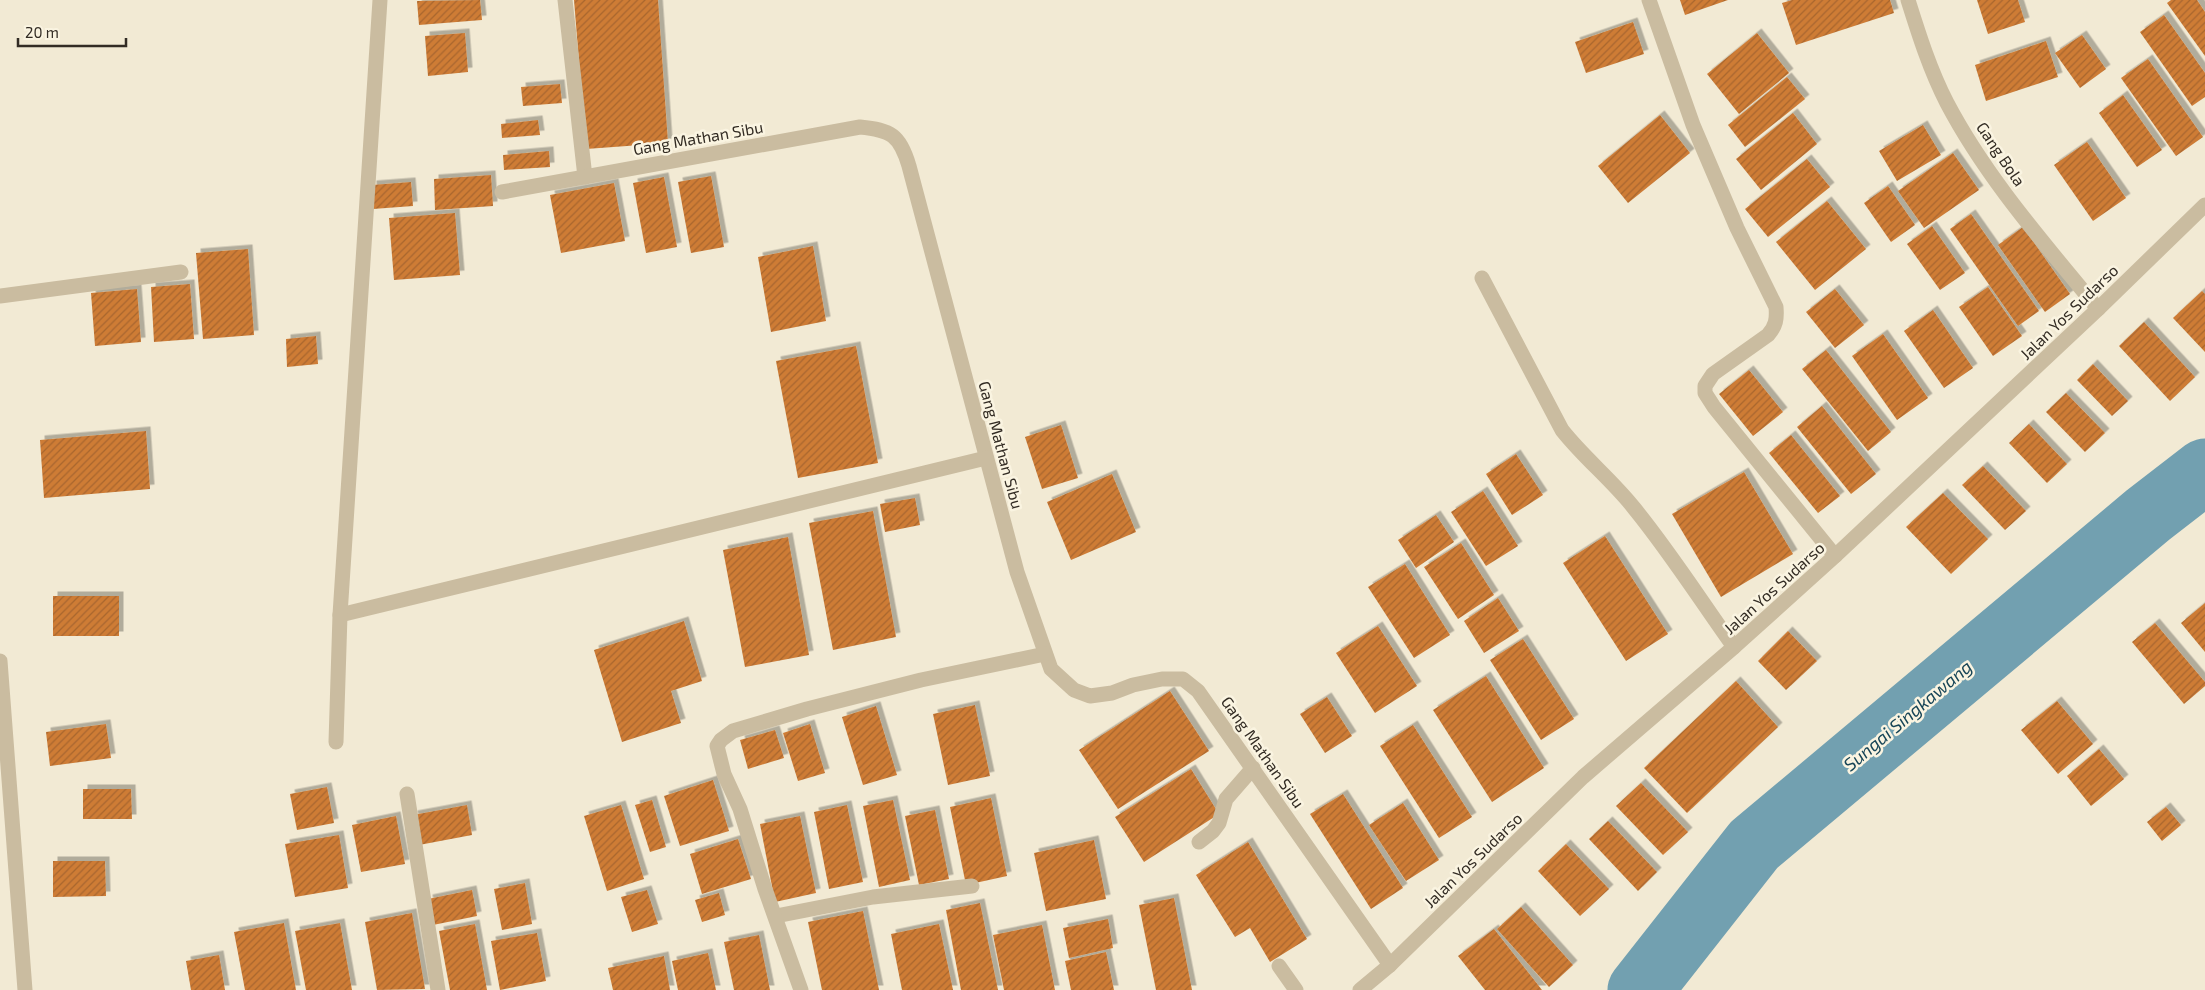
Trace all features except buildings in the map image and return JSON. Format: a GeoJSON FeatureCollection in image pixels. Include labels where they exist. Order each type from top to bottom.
{"type":"FeatureCollection","features":[{"type":"Feature","properties":{"kind":"street"},"geometry":{"type":"LineString","coordinates":[[336,742],[340,616],[380,0]]}},
{"type":"Feature","properties":{"kind":"street"},"geometry":{"type":"LineString","coordinates":[[565,0],[586,177]]}},
{"type":"Feature","properties":{"kind":"street"},"geometry":{"type":"LineString","coordinates":[[1649,0],[1693,125],[1737,228],[1776,307],[1777,320],[1774,328],[1768,335],[1713,374],[1704,386],[1705,393],[1714,407],[1835,556]]}},
{"type":"Feature","properties":{"kind":"street","name":"Gang Bola"},"geometry":{"type":"LineString","coordinates":[[1908,0],[1925,53],[1948,103],[1978,155],[2019,212],[2098,309]]}},
{"type":"Feature","properties":{"kind":"street","name":"Gang Mathan Sibu"},"geometry":{"type":"LineString","coordinates":[[502,192],[860,126],[881,129],[894,137],[904,147],[1017,572],[1051,669],[1074,690],[1090,696],[1112,693],[1133,685],[1162,679],[1183,678],[1198,692],[1390,965]]}},
{"type":"Feature","properties":{"kind":"street","name":"Jalan Yos Sudarso"},"geometry":{"type":"LineString","coordinates":[[1360,990],[1390,965],[1584,777],[1734,647],[1835,556],[2098,309],[2205,205]]}},
{"type":"Feature","properties":{"kind":"street"},"geometry":{"type":"LineString","coordinates":[[0,296],[181,272]]}},
{"type":"Feature","properties":{"kind":"street"},"geometry":{"type":"LineString","coordinates":[[1482,278],[1562,430],[1577,450],[1599,469],[1634,508],[1734,647]]}},
{"type":"Feature","properties":{"kind":"street"},"geometry":{"type":"LineString","coordinates":[[340,616],[986,458]]}},
{"type":"Feature","properties":{"kind":"street"},"geometry":{"type":"LineString","coordinates":[[801,990],[740,809],[724,774],[717,746],[720,740],[733,731],[807,710],[921,680],[1045,654]]}},
{"type":"Feature","properties":{"kind":"street"},"geometry":{"type":"LineString","coordinates":[[0,661],[25,990]]}},
{"type":"Feature","properties":{"kind":"street"},"geometry":{"type":"LineString","coordinates":[[1199,842],[1220,823],[1226,799],[1252,768]]}},
{"type":"Feature","properties":{"kind":"street"},"geometry":{"type":"LineString","coordinates":[[407,794],[438,990]]}},
{"type":"Feature","properties":{"kind":"street"},"geometry":{"type":"LineString","coordinates":[[776,916],[873,897],[972,886]]}},
{"type":"Feature","properties":{"kind":"street"},"geometry":{"type":"LineString","coordinates":[[1279,966],[1296,990]]}},
{"type":"Feature","properties":{"kind":"waterway","name":"Sungai Singkawang"},"geometry":{"type":"LineString","coordinates":[[1640,990],[1754,845],[2148,515],[2205,471]]}}]}
